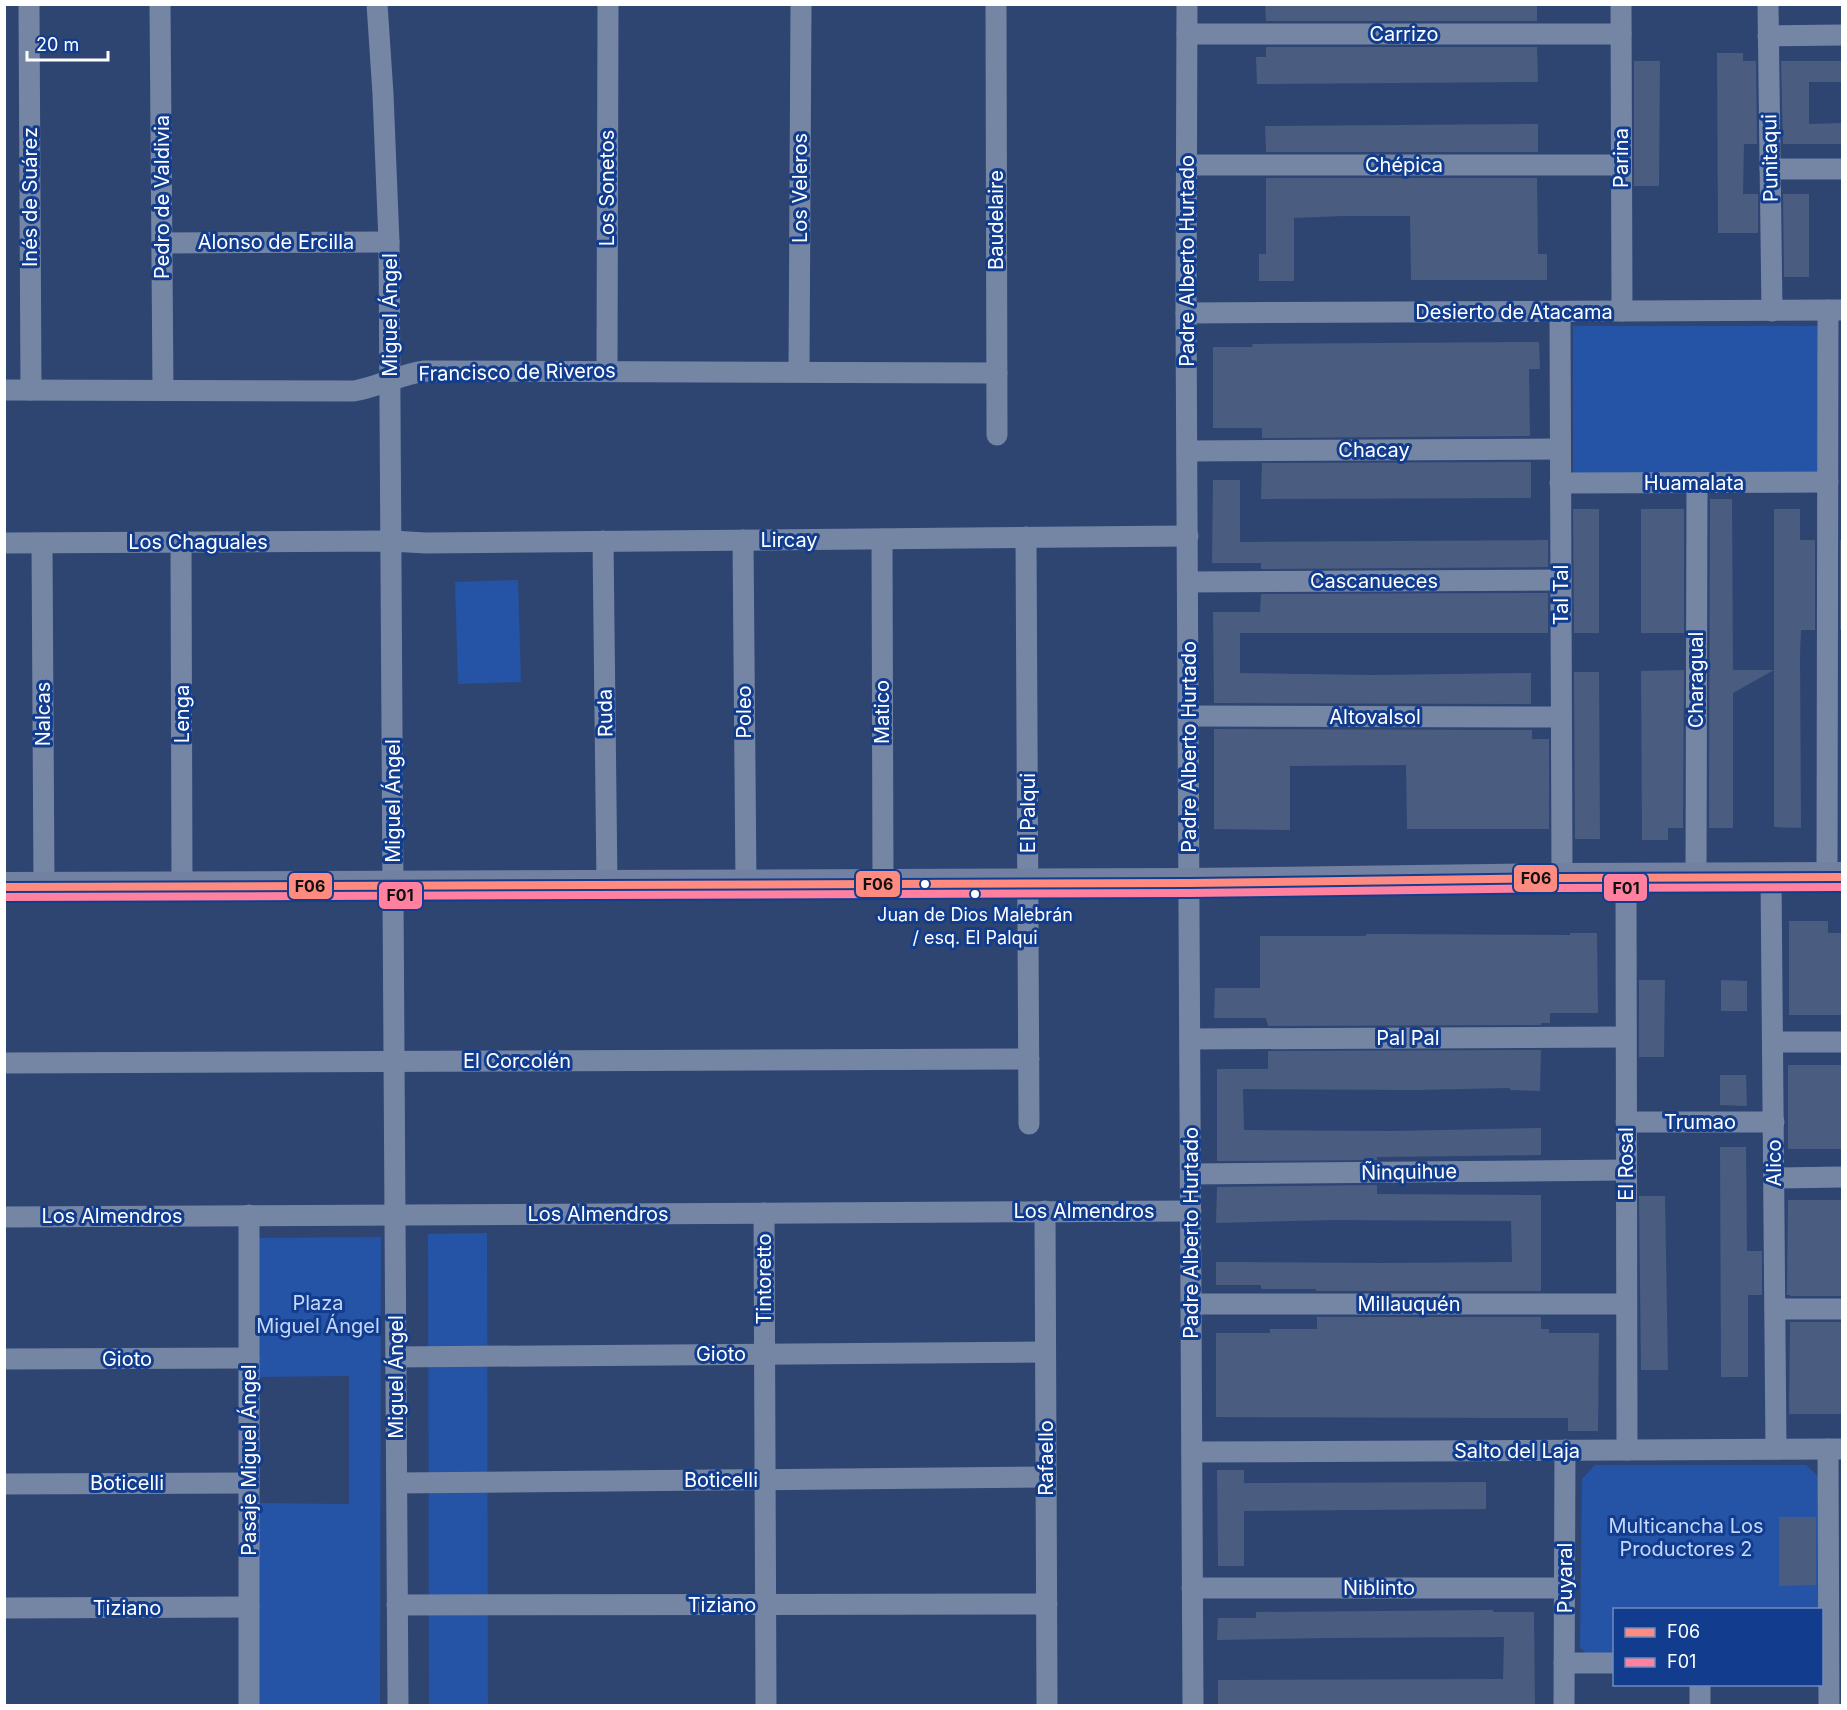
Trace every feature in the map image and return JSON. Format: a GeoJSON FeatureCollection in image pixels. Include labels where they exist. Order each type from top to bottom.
{"type":"FeatureCollection","features":[{"type":"Feature","properties":{"kind":"street","name":"Inés de Suárez"},"geometry":{"type":"LineString","coordinates":[[29,4],[31,390]]}},
{"type":"Feature","properties":{"kind":"street","name":"Pedro de Valdivia"},"geometry":{"type":"LineString","coordinates":[[160,4],[163,390]]}},
{"type":"Feature","properties":{"kind":"street","name":"Miguel Ángel"},"geometry":{"type":"LineString","coordinates":[[377,4],[389,242],[398,1706]]}},
{"type":"Feature","properties":{"kind":"street","name":"Los Sonetos"},"geometry":{"type":"LineString","coordinates":[[607,371],[608,4]]}},
{"type":"Feature","properties":{"kind":"street","name":"Los Veleros"},"geometry":{"type":"LineString","coordinates":[[799,372],[801,4]]}},
{"type":"Feature","properties":{"kind":"street","name":"Baudelaire"},"geometry":{"type":"LineString","coordinates":[[996,4],[997,435]]}},
{"type":"Feature","properties":{"kind":"street","name":"Padre Alberto Hurtado"},"geometry":{"type":"LineString","coordinates":[[1187,4],[1186,313],[1193,1706]]}},
{"type":"Feature","properties":{"kind":"street","name":"Parina"},"geometry":{"type":"LineString","coordinates":[[1621,4],[1622,311]]}},
{"type":"Feature","properties":{"kind":"street","name":"Punitaqui"},"geometry":{"type":"LineString","coordinates":[[1768,4],[1772,311]]}},
{"type":"Feature","properties":{"kind":"street","name":"Carrizo"},"geometry":{"type":"LineString","coordinates":[[1187,34],[1621,34]]}},
{"type":"Feature","properties":{"kind":"street"},"geometry":{"type":"LineString","coordinates":[[1768,36],[1842,35]]}},
{"type":"Feature","properties":{"kind":"street","name":"Chépica"},"geometry":{"type":"LineString","coordinates":[[1187,165],[1621,165]]}},
{"type":"Feature","properties":{"kind":"street"},"geometry":{"type":"LineString","coordinates":[[1770,169],[1842,169]]}},
{"type":"Feature","properties":{"kind":"street","name":"Alonso de Ercilla"},"geometry":{"type":"LineString","coordinates":[[162,243],[389,242]]}},
{"type":"Feature","properties":{"kind":"street"},"geometry":{"type":"LineString","coordinates":[[4,887],[1028,884],[1835,877],[1835,581],[1828,482],[1835,449],[1835,310]]}},
{"type":"Feature","properties":{"kind":"street","name":"Desierto de Atacama"},"geometry":{"type":"LineString","coordinates":[[1186,313],[1835,310]]}},
{"type":"Feature","properties":{"kind":"street","name":"Tal Tal"},"geometry":{"type":"LineString","coordinates":[[1560,312],[1562,878]]}},
{"type":"Feature","properties":{"kind":"street","name":"Francisco de Riveros"},"geometry":{"type":"LineString","coordinates":[[4,390],[354,391],[425,370],[997,373]]}},
{"type":"Feature","properties":{"kind":"street","name":"Chacay"},"geometry":{"type":"LineString","coordinates":[[1187,451],[1560,449]]}},
{"type":"Feature","properties":{"kind":"street","name":"Huamalata"},"geometry":{"type":"LineString","coordinates":[[1560,483],[1828,482]]}},
{"type":"Feature","properties":{"kind":"street","name":"Charagual"},"geometry":{"type":"LineString","coordinates":[[1696,877],[1697,483]]}},
{"type":"Feature","properties":{"kind":"street","name":"Lircay"},"geometry":{"type":"LineString","coordinates":[[391,541],[426,543],[1188,536]]}},
{"type":"Feature","properties":{"kind":"street","name":"El Palqui"},"geometry":{"type":"LineString","coordinates":[[1026,537],[1029,1124]]}},
{"type":"Feature","properties":{"kind":"street","name":"Matico"},"geometry":{"type":"LineString","coordinates":[[882,539],[883,884]]}},
{"type":"Feature","properties":{"kind":"street","name":"Poleo"},"geometry":{"type":"LineString","coordinates":[[743,540],[746,885]]}},
{"type":"Feature","properties":{"kind":"street","name":"Los Chaguales"},"geometry":{"type":"LineString","coordinates":[[4,543],[391,541]]}},
{"type":"Feature","properties":{"kind":"street","name":"Ruda"},"geometry":{"type":"LineString","coordinates":[[603,541],[607,885]]}},
{"type":"Feature","properties":{"kind":"street","name":"Lenga"},"geometry":{"type":"LineString","coordinates":[[181,542],[182,886]]}},
{"type":"Feature","properties":{"kind":"street","name":"Nalcas"},"geometry":{"type":"LineString","coordinates":[[42,543],[44,886]]}},
{"type":"Feature","properties":{"kind":"street","name":"Cascanueces"},"geometry":{"type":"LineString","coordinates":[[1188,582],[1561,580]]}},
{"type":"Feature","properties":{"kind":"street","name":"Altovalsol"},"geometry":{"type":"LineString","coordinates":[[1189,716],[1561,717]]}},
{"type":"Feature","properties":{"kind":"street","name":"Alico"},"geometry":{"type":"LineString","coordinates":[[1771,877],[1776,1449]]}},
{"type":"Feature","properties":{"kind":"street","name":"El Rosal"},"geometry":{"type":"LineString","coordinates":[[1626,878],[1627,1450]]}},
{"type":"Feature","properties":{"kind":"street","name":"Pal Pal"},"geometry":{"type":"LineString","coordinates":[[1190,1039],[1626,1037]]}},
{"type":"Feature","properties":{"kind":"street"},"geometry":{"type":"LineString","coordinates":[[1773,1042],[1842,1042]]}},
{"type":"Feature","properties":{"kind":"street","name":"El Corcolén"},"geometry":{"type":"LineString","coordinates":[[4,1063],[1029,1059]]}},
{"type":"Feature","properties":{"kind":"street","name":"Trumao"},"geometry":{"type":"LineString","coordinates":[[1626,1122],[1774,1122]]}},
{"type":"Feature","properties":{"kind":"street","name":"Ñinquihue"},"geometry":{"type":"LineString","coordinates":[[1191,1174],[1626,1170]]}},
{"type":"Feature","properties":{"kind":"street"},"geometry":{"type":"LineString","coordinates":[[1774,1178],[1842,1178]]}},
{"type":"Feature","properties":{"kind":"street","name":"Los Almendros"},"geometry":{"type":"LineString","coordinates":[[4,1217],[1191,1210]]}},
{"type":"Feature","properties":{"kind":"street","name":"Rafaello"},"geometry":{"type":"LineString","coordinates":[[1045,1211],[1047,1706]]}},
{"type":"Feature","properties":{"kind":"street","name":"Tintoretto"},"geometry":{"type":"LineString","coordinates":[[764,1213],[766,1706]]}},
{"type":"Feature","properties":{"kind":"street","name":"Pasaje Miguel Ángel"},"geometry":{"type":"LineString","coordinates":[[249,1215],[249,1706]]}},
{"type":"Feature","properties":{"kind":"street","name":"Millauquén"},"geometry":{"type":"LineString","coordinates":[[1191,1304],[1626,1304]]}},
{"type":"Feature","properties":{"kind":"street"},"geometry":{"type":"LineString","coordinates":[[1775,1310],[1842,1310]]}},
{"type":"Feature","properties":{"kind":"street","name":"Gioto"},"geometry":{"type":"LineString","coordinates":[[396,1357],[1045,1352]]}},
{"type":"Feature","properties":{"kind":"street","name":"Gioto"},"geometry":{"type":"LineString","coordinates":[[4,1359],[249,1358]]}},
{"type":"Feature","properties":{"kind":"street"},"geometry":{"type":"LineString","coordinates":[[1829,1706],[1825,1662],[1835,1592],[1835,1449]]}},
{"type":"Feature","properties":{"kind":"street","name":"Salto del Laja"},"geometry":{"type":"LineString","coordinates":[[1192,1452],[1835,1449]]}},
{"type":"Feature","properties":{"kind":"street","name":"Puyaral"},"geometry":{"type":"LineString","coordinates":[[1564,1706],[1565,1450]]}},
{"type":"Feature","properties":{"kind":"street","name":"Boticelli"},"geometry":{"type":"LineString","coordinates":[[397,1483],[1046,1477]]}},
{"type":"Feature","properties":{"kind":"street","name":"Boticelli"},"geometry":{"type":"LineString","coordinates":[[4,1484],[249,1483]]}},
{"type":"Feature","properties":{"kind":"street","name":"Niblinto"},"geometry":{"type":"LineString","coordinates":[[1192,1588],[1565,1588]]}},
{"type":"Feature","properties":{"kind":"street","name":"Tiziano"},"geometry":{"type":"LineString","coordinates":[[397,1605],[1047,1604]]}},
{"type":"Feature","properties":{"kind":"street","name":"Tiziano"},"geometry":{"type":"LineString","coordinates":[[4,1608],[249,1607]]}},
{"type":"Feature","properties":{"kind":"street"},"geometry":{"type":"LineString","coordinates":[[1564,1663],[1613,1662]]}},
{"type":"Feature","properties":{"kind":"street"},"geometry":{"type":"LineString","coordinates":[[1700,1686],[1700,1706]]}},
{"type":"Feature","properties":{"kind":"green space"},"geometry":{"type":"Polygon","coordinates":[[[1573,326],[1819,326],[1818,473],[1573,473],[1573,326]]]}},
{"type":"Feature","properties":{"kind":"green space"},"geometry":{"type":"Polygon","coordinates":[[[518,580],[521,682],[458,684],[455,582],[518,580]]]}},
{"type":"Feature","properties":{"kind":"green space"},"geometry":{"type":"Polygon","coordinates":[[[487,1233],[488,1705],[429,1705],[428,1234],[487,1233]]]}},
{"type":"Feature","properties":{"kind":"green space","name":"Plaza Miguel Ángel"},"geometry":{"type":"Polygon","coordinates":[[[381,1237],[380,1705],[258,1705],[258,1503],[349,1504],[349,1376],[258,1377],[258,1238],[381,1237]]]}},
{"type":"Feature","properties":{"kind":"green space","name":"Multicancha Los Productores 2"},"geometry":{"type":"Polygon","coordinates":[[[1595,1465],[1806,1465],[1820,1478],[1820,1608],[1613,1608],[1613,1654],[1587,1654],[1580,1647],[1582,1479],[1595,1465]]]}},
{"type":"Feature","properties":{"kind":"building"},"geometry":{"type":"Polygon","coordinates":[[[1265,4],[1537,4],[1537,21],[1266,21],[1265,4]]]}},
{"type":"Feature","properties":{"kind":"building"},"geometry":{"type":"Polygon","coordinates":[[[1266,47],[1537,47],[1538,82],[1257,84],[1256,57],[1266,57],[1266,47]]]}},
{"type":"Feature","properties":{"kind":"building"},"geometry":{"type":"Polygon","coordinates":[[[1717,53],[1743,53],[1743,61],[1756,61],[1757,144],[1744,144],[1743,194],[1758,194],[1758,233],[1718,233],[1717,53]]]}},
{"type":"Feature","properties":{"kind":"building"},"geometry":{"type":"Polygon","coordinates":[[[1634,61],[1660,61],[1659,186],[1634,186],[1634,61]]]}},
{"type":"Feature","properties":{"kind":"building"},"geometry":{"type":"Polygon","coordinates":[[[1781,61],[1842,61],[1842,82],[1809,82],[1809,124],[1842,123],[1842,144],[1783,144],[1781,61]]]}},
{"type":"Feature","properties":{"kind":"building"},"geometry":{"type":"Polygon","coordinates":[[[1538,124],[1537,152],[1266,152],[1265,126],[1538,124]]]}},
{"type":"Feature","properties":{"kind":"building"},"geometry":{"type":"Polygon","coordinates":[[[1266,178],[1537,178],[1538,254],[1547,254],[1547,280],[1411,280],[1410,216],[1343,216],[1294,218],[1294,281],[1259,281],[1259,254],[1266,254],[1266,178]]]}},
{"type":"Feature","properties":{"kind":"building"},"geometry":{"type":"Polygon","coordinates":[[[1783,194],[1809,194],[1809,277],[1784,277],[1783,194]]]}},
{"type":"Feature","properties":{"kind":"building"},"geometry":{"type":"Polygon","coordinates":[[[1539,342],[1540,369],[1529,369],[1530,436],[1262,438],[1262,428],[1213,428],[1213,347],[1253,347],[1252,344],[1539,342]]]}},
{"type":"Feature","properties":{"kind":"building"},"geometry":{"type":"Polygon","coordinates":[[[1531,462],[1531,498],[1261,499],[1262,463],[1531,462]]]}},
{"type":"Feature","properties":{"kind":"building"},"geometry":{"type":"Polygon","coordinates":[[[1213,480],[1240,480],[1240,542],[1548,540],[1548,567],[1261,569],[1261,563],[1212,563],[1213,480]]]}},
{"type":"Feature","properties":{"kind":"building"},"geometry":{"type":"Polygon","coordinates":[[[1710,499],[1732,499],[1733,670],[1774,670],[1733,693],[1733,828],[1709,828],[1710,499]]]}},
{"type":"Feature","properties":{"kind":"building"},"geometry":{"type":"Polygon","coordinates":[[[1573,509],[1599,509],[1599,633],[1574,633],[1573,509]]]}},
{"type":"Feature","properties":{"kind":"building"},"geometry":{"type":"Polygon","coordinates":[[[1641,509],[1684,509],[1684,633],[1641,633],[1641,509]]]}},
{"type":"Feature","properties":{"kind":"building"},"geometry":{"type":"Polygon","coordinates":[[[1774,509],[1800,509],[1800,540],[1815,540],[1815,630],[1801,630],[1801,828],[1774,827],[1774,509]]]}},
{"type":"Feature","properties":{"kind":"building"},"geometry":{"type":"Polygon","coordinates":[[[1840,540],[1842,540],[1842,630],[1840,630],[1840,540]]]}},
{"type":"Feature","properties":{"kind":"building"},"geometry":{"type":"Polygon","coordinates":[[[1548,593],[1548,633],[1240,633],[1240,673],[1373,675],[1531,673],[1531,704],[1214,703],[1213,612],[1260,612],[1261,594],[1548,593]]]}},
{"type":"Feature","properties":{"kind":"building"},"geometry":{"type":"Polygon","coordinates":[[[1684,670],[1683,828],[1668,828],[1668,840],[1642,840],[1641,671],[1684,670]]]}},
{"type":"Feature","properties":{"kind":"building"},"geometry":{"type":"Polygon","coordinates":[[[1574,672],[1599,672],[1600,839],[1575,839],[1574,672]]]}},
{"type":"Feature","properties":{"kind":"building"},"geometry":{"type":"Polygon","coordinates":[[[1214,729],[1532,730],[1532,739],[1549,739],[1549,829],[1407,829],[1406,765],[1290,766],[1290,830],[1214,829],[1214,729]]]}},
{"type":"Feature","properties":{"kind":"building"},"geometry":{"type":"Polygon","coordinates":[[[1789,921],[1828,921],[1828,933],[1842,933],[1842,1015],[1789,1015],[1789,921]]]}},
{"type":"Feature","properties":{"kind":"building"},"geometry":{"type":"Polygon","coordinates":[[[1570,933],[1597,933],[1598,1013],[1550,1013],[1550,1023],[1541,1023],[1541,1025],[1268,1026],[1266,1018],[1214,1018],[1215,988],[1260,988],[1260,936],[1570,935],[1570,933]]]}},
{"type":"Feature","properties":{"kind":"building"},"geometry":{"type":"Polygon","coordinates":[[[1639,980],[1665,980],[1664,1057],[1639,1057],[1639,980]]]}},
{"type":"Feature","properties":{"kind":"building"},"geometry":{"type":"Polygon","coordinates":[[[1721,980],[1747,981],[1747,1011],[1721,1011],[1721,980]]]}},
{"type":"Feature","properties":{"kind":"building"},"geometry":{"type":"Polygon","coordinates":[[[1541,1050],[1540,1091],[1510,1090],[1510,1088],[1243,1089],[1244,1130],[1393,1131],[1541,1128],[1541,1155],[1377,1157],[1377,1160],[1217,1161],[1217,1069],[1268,1069],[1268,1051],[1541,1050]]]}},
{"type":"Feature","properties":{"kind":"building"},"geometry":{"type":"Polygon","coordinates":[[[1788,1065],[1842,1065],[1842,1149],[1788,1149],[1788,1065]]]}},
{"type":"Feature","properties":{"kind":"building"},"geometry":{"type":"Polygon","coordinates":[[[1720,1075],[1746,1075],[1747,1106],[1720,1105],[1720,1075]]]}},
{"type":"Feature","properties":{"kind":"building"},"geometry":{"type":"Polygon","coordinates":[[[1720,1147],[1746,1147],[1747,1251],[1762,1251],[1762,1295],[1748,1295],[1748,1377],[1721,1377],[1720,1147]]]}},
{"type":"Feature","properties":{"kind":"building"},"geometry":{"type":"Polygon","coordinates":[[[1377,1185],[1377,1194],[1541,1195],[1541,1291],[1316,1291],[1316,1289],[1261,1289],[1261,1285],[1216,1285],[1216,1262],[1512,1262],[1511,1221],[1333,1220],[1216,1223],[1217,1187],[1377,1185]]]}},
{"type":"Feature","properties":{"kind":"building"},"geometry":{"type":"Polygon","coordinates":[[[1639,1196],[1665,1196],[1668,1370],[1641,1370],[1639,1196]]]}},
{"type":"Feature","properties":{"kind":"building"},"geometry":{"type":"Polygon","coordinates":[[[1788,1200],[1842,1200],[1842,1296],[1787,1295],[1788,1200]]]}},
{"type":"Feature","properties":{"kind":"building"},"geometry":{"type":"Polygon","coordinates":[[[1317,1317],[1541,1317],[1541,1329],[1549,1329],[1549,1333],[1599,1333],[1598,1431],[1568,1431],[1568,1418],[1216,1417],[1216,1333],[1270,1333],[1270,1329],[1317,1329],[1317,1317]]]}},
{"type":"Feature","properties":{"kind":"building"},"geometry":{"type":"Polygon","coordinates":[[[1790,1322],[1842,1322],[1842,1414],[1789,1414],[1790,1322]]]}},
{"type":"Feature","properties":{"kind":"building"},"geometry":{"type":"Polygon","coordinates":[[[1217,1470],[1244,1470],[1244,1483],[1486,1482],[1486,1509],[1244,1511],[1244,1566],[1218,1566],[1217,1470]]]}},
{"type":"Feature","properties":{"kind":"building"},"geometry":{"type":"Polygon","coordinates":[[[1779,1517],[1816,1517],[1816,1585],[1779,1586],[1779,1517]]]}},
{"type":"Feature","properties":{"kind":"building"},"geometry":{"type":"Polygon","coordinates":[[[1493,1610],[1493,1612],[1534,1612],[1535,1706],[1218,1706],[1218,1680],[1503,1679],[1504,1637],[1217,1640],[1218,1618],[1256,1618],[1256,1612],[1493,1610]]]}},
{"type":"Feature","properties":{"kind":"transit line","name":"F06"},"geometry":{"type":"LineString","coordinates":[[4,887],[1189,883],[1842,877]]}},
{"type":"Feature","properties":{"kind":"transit line","name":"F01"},"geometry":{"type":"LineString","coordinates":[[4,897],[1189,893],[1842,887]]}},
{"type":"Feature","properties":{"kind":"place","name":"Juan de Dios Malebrán / esq. El Palqui"},"geometry":{"type":"Point","coordinates":[975,894]}}]}
